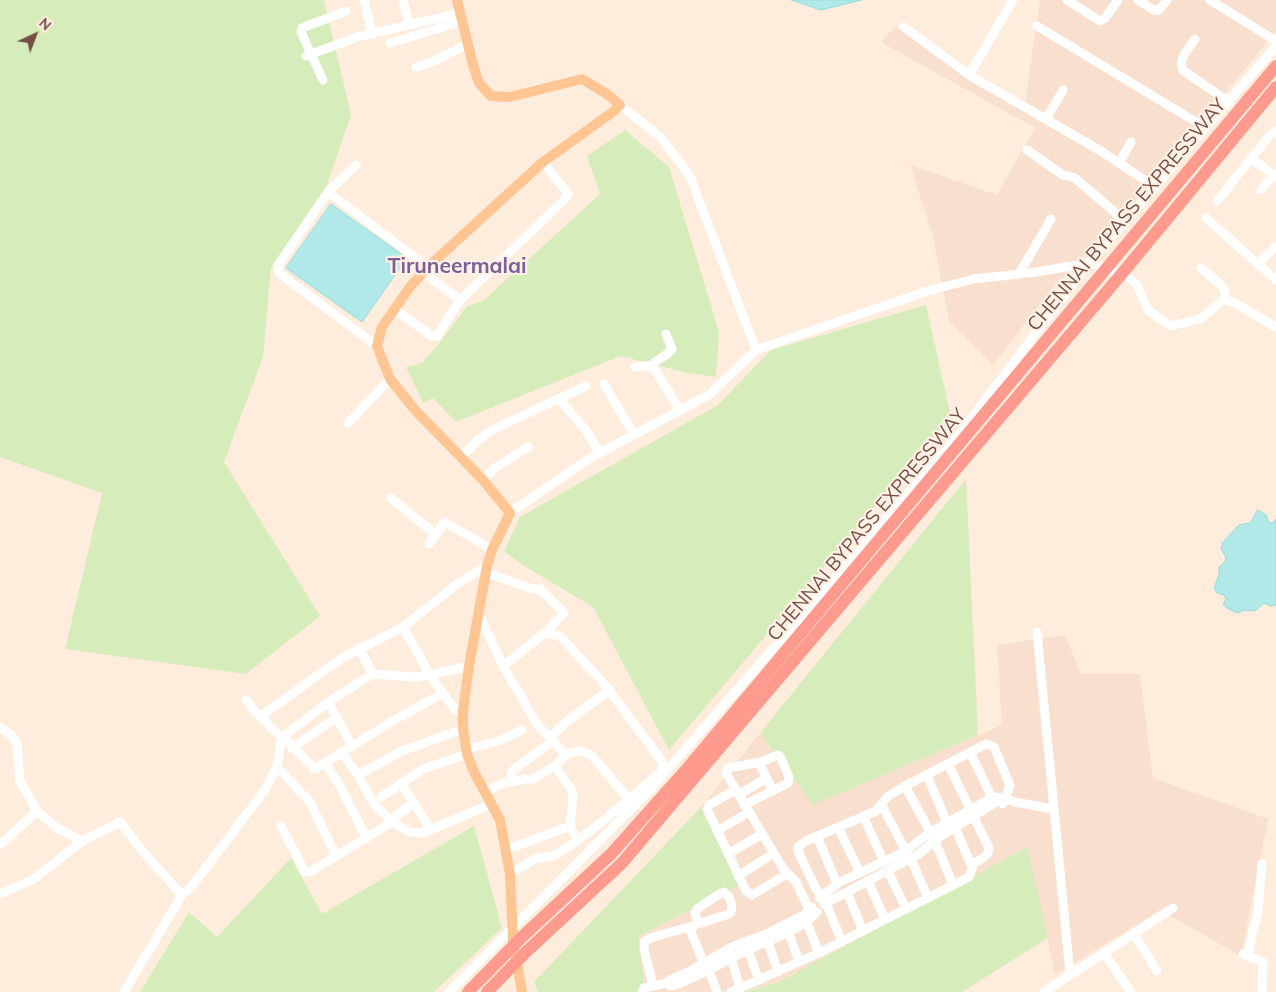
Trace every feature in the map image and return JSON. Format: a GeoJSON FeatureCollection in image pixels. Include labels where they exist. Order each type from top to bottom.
{"type":"FeatureCollection","features":[{"type":"Feature","properties":{"kind":"highway","name":"CHENNAI BYPASS EXPRESSWAY"},"geometry":{"type":"LineString","coordinates":[[468,992],[508,951],[517,933],[611,854],[685,771],[987,405],[1094,285],[1276,66]]}},
{"type":"Feature","properties":{"kind":"highway","name":"CHENNAI BYPASS EXPRESSWAY"},"geometry":{"type":"LineString","coordinates":[[487,992],[526,952],[622,863],[1106,293],[1276,87]]}},
{"type":"Feature","properties":{"kind":"main road"},"geometry":{"type":"LineString","coordinates":[[457,0],[479,83],[491,96],[510,97],[582,79],[607,94],[620,105],[543,162],[426,269],[394,309],[382,328],[377,346],[390,379],[415,410],[483,480],[510,513],[492,550],[487,570],[469,666],[463,711],[463,729],[467,751],[474,772],[500,820],[510,874],[526,992]]}},
{"type":"Feature","properties":{"kind":"main road"},"geometry":{"type":"LineString","coordinates":[[517,933],[513,940],[522,992]]}},
{"type":"Feature","properties":{"kind":"street"},"geometry":{"type":"LineString","coordinates":[[364,0],[372,34]]}},
{"type":"Feature","properties":{"kind":"street"},"geometry":{"type":"LineString","coordinates":[[402,0],[409,24]]}},
{"type":"Feature","properties":{"kind":"street"},"geometry":{"type":"LineString","coordinates":[[969,75],[1013,0]]}},
{"type":"Feature","properties":{"kind":"street"},"geometry":{"type":"LineString","coordinates":[[1067,0],[1100,21],[1105,18],[1118,0]]}},
{"type":"Feature","properties":{"kind":"street"},"geometry":{"type":"LineString","coordinates":[[1138,0],[1154,10],[1159,10],[1167,0]]}},
{"type":"Feature","properties":{"kind":"street"},"geometry":{"type":"LineString","coordinates":[[1210,0],[1276,40]]}},
{"type":"Feature","properties":{"kind":"street"},"geometry":{"type":"LineString","coordinates":[[323,80],[309,55],[301,32],[302,28],[346,11]]}},
{"type":"Feature","properties":{"kind":"street"},"geometry":{"type":"LineString","coordinates":[[309,55],[357,37],[409,24],[462,17]]}},
{"type":"Feature","properties":{"kind":"street"},"geometry":{"type":"LineString","coordinates":[[390,43],[462,17]]}},
{"type":"Feature","properties":{"kind":"street"},"geometry":{"type":"LineString","coordinates":[[1037,26],[1206,128]]}},
{"type":"Feature","properties":{"kind":"street"},"geometry":{"type":"LineString","coordinates":[[904,27],[969,75],[1046,119],[1156,187]]}},
{"type":"Feature","properties":{"kind":"street"},"geometry":{"type":"LineString","coordinates":[[1195,39],[1180,62],[1181,67],[1229,102]]}},
{"type":"Feature","properties":{"kind":"street"},"geometry":{"type":"LineString","coordinates":[[416,67],[434,61],[468,44]]}},
{"type":"Feature","properties":{"kind":"street"},"geometry":{"type":"LineString","coordinates":[[987,405],[1089,263],[1276,46]]}},
{"type":"Feature","properties":{"kind":"street"},"geometry":{"type":"LineString","coordinates":[[1046,119],[1063,90]]}},
{"type":"Feature","properties":{"kind":"street"},"geometry":{"type":"LineString","coordinates":[[620,105],[660,137],[689,174],[756,350]]}},
{"type":"Feature","properties":{"kind":"street"},"geometry":{"type":"LineString","coordinates":[[1217,201],[1270,135],[1276,131]]}},
{"type":"Feature","properties":{"kind":"street"},"geometry":{"type":"LineString","coordinates":[[1119,163],[1132,142]]}},
{"type":"Feature","properties":{"kind":"street"},"geometry":{"type":"LineString","coordinates":[[1027,150],[1063,174],[1075,178],[1126,222]]}},
{"type":"Feature","properties":{"kind":"street"},"geometry":{"type":"LineString","coordinates":[[1251,159],[1275,175],[1262,190]]}},
{"type":"Feature","properties":{"kind":"street"},"geometry":{"type":"LineString","coordinates":[[394,309],[435,337],[438,336],[460,300],[568,194],[543,162]]}},
{"type":"Feature","properties":{"kind":"street"},"geometry":{"type":"LineString","coordinates":[[356,165],[328,192],[278,265],[278,270],[280,274],[377,346]]}},
{"type":"Feature","properties":{"kind":"street"},"geometry":{"type":"LineString","coordinates":[[328,192],[426,269],[460,300]]}},
{"type":"Feature","properties":{"kind":"street"},"geometry":{"type":"LineString","coordinates":[[1206,218],[1276,280]]}},
{"type":"Feature","properties":{"kind":"street"},"geometry":{"type":"LineString","coordinates":[[1019,274],[1051,219]]}},
{"type":"Feature","properties":{"kind":"street"},"geometry":{"type":"LineString","coordinates":[[1259,263],[1276,246]]}},
{"type":"Feature","properties":{"kind":"street"},"geometry":{"type":"LineString","coordinates":[[510,513],[588,460],[710,394],[756,350],[927,290],[974,279],[1089,263],[1127,276],[1137,285],[1148,310],[1171,326],[1200,318],[1224,299],[1225,292],[1223,287],[1201,268]]}},
{"type":"Feature","properties":{"kind":"street"},"geometry":{"type":"LineString","coordinates":[[1224,299],[1235,302],[1276,327]]}},
{"type":"Feature","properties":{"kind":"street"},"geometry":{"type":"LineString","coordinates":[[635,367],[653,365],[672,349],[666,334]]}},
{"type":"Feature","properties":{"kind":"street"},"geometry":{"type":"LineString","coordinates":[[653,365],[680,410]]}},
{"type":"Feature","properties":{"kind":"street"},"geometry":{"type":"LineString","coordinates":[[348,423],[390,379]]}},
{"type":"Feature","properties":{"kind":"street"},"geometry":{"type":"LineString","coordinates":[[604,384],[634,435]]}},
{"type":"Feature","properties":{"kind":"street"},"geometry":{"type":"LineString","coordinates":[[460,458],[478,440],[492,430],[560,400],[586,386]]}},
{"type":"Feature","properties":{"kind":"street"},"geometry":{"type":"LineString","coordinates":[[560,400],[584,429],[600,453]]}},
{"type":"Feature","properties":{"kind":"street"},"geometry":{"type":"LineString","coordinates":[[449,992],[517,933],[959,439]]}},
{"type":"Feature","properties":{"kind":"street"},"geometry":{"type":"LineString","coordinates":[[483,480],[496,467],[528,447]]}},
{"type":"Feature","properties":{"kind":"street"},"geometry":{"type":"LineString","coordinates":[[391,498],[436,535]]}},
{"type":"Feature","properties":{"kind":"street"},"geometry":{"type":"LineString","coordinates":[[429,544],[445,522],[492,550]]}},
{"type":"Feature","properties":{"kind":"street"},"geometry":{"type":"LineString","coordinates":[[264,720],[264,714],[342,658],[403,626],[456,584],[487,570],[533,589],[540,589],[562,611],[563,615],[546,632],[503,666]]}},
{"type":"Feature","properties":{"kind":"street"},"geometry":{"type":"LineString","coordinates":[[478,612],[503,666],[538,724],[566,755]]}},
{"type":"Feature","properties":{"kind":"street"},"geometry":{"type":"LineString","coordinates":[[403,626],[430,676],[455,710],[463,711]]}},
{"type":"Feature","properties":{"kind":"street"},"geometry":{"type":"LineString","coordinates":[[510,874],[535,859],[553,856],[632,803],[662,771],[663,766],[662,760],[610,690],[561,637],[546,632]]}},
{"type":"Feature","properties":{"kind":"street"},"geometry":{"type":"LineString","coordinates":[[1037,632],[1054,809],[1064,979]]}},
{"type":"Feature","properties":{"kind":"street"},"geometry":{"type":"LineString","coordinates":[[359,648],[372,674]]}},
{"type":"Feature","properties":{"kind":"street"},"geometry":{"type":"LineString","coordinates":[[124,992],[182,895],[192,886],[265,790],[277,767],[282,738],[328,702],[372,674],[430,676],[469,666]]}},
{"type":"Feature","properties":{"kind":"street"},"geometry":{"type":"LineString","coordinates":[[513,782],[511,773],[513,770],[551,739],[567,722],[610,690]]}},
{"type":"Feature","properties":{"kind":"street"},"geometry":{"type":"LineString","coordinates":[[246,700],[256,714],[315,769],[391,722],[443,693]]}},
{"type":"Feature","properties":{"kind":"street"},"geometry":{"type":"LineString","coordinates":[[328,702],[352,746]]}},
{"type":"Feature","properties":{"kind":"street"},"geometry":{"type":"LineString","coordinates":[[292,748],[337,717]]}},
{"type":"Feature","properties":{"kind":"street"},"geometry":{"type":"LineString","coordinates":[[0,727],[13,737],[16,744],[20,781],[37,811],[58,828],[82,841]]}},
{"type":"Feature","properties":{"kind":"street"},"geometry":{"type":"LineString","coordinates":[[358,775],[402,752],[463,729]]}},
{"type":"Feature","properties":{"kind":"street"},"geometry":{"type":"LineString","coordinates":[[382,797],[423,769],[467,751],[499,741],[522,730]]}},
{"type":"Feature","properties":{"kind":"street"},"geometry":{"type":"LineString","coordinates":[[730,954],[748,950],[815,907],[892,869],[932,837],[951,825],[972,813],[1004,800],[1010,789],[1009,780],[994,747],[986,744],[970,752],[887,797],[876,811],[800,844],[797,849],[816,889],[815,907],[819,953]]}},
{"type":"Feature","properties":{"kind":"street"},"geometry":{"type":"LineString","coordinates":[[486,792],[501,784],[533,779],[555,766],[566,755],[579,751],[591,755],[632,803]]}},
{"type":"Feature","properties":{"kind":"street"},"geometry":{"type":"LineString","coordinates":[[970,752],[992,798]]}},
{"type":"Feature","properties":{"kind":"street"},"geometry":{"type":"LineString","coordinates":[[342,753],[358,775],[374,804],[391,821],[409,832],[422,833],[431,830],[492,804]]}},
{"type":"Feature","properties":{"kind":"street"},"geometry":{"type":"LineString","coordinates":[[717,831],[747,809],[789,781],[789,777],[778,755],[759,763],[728,768],[726,773],[747,809],[774,854],[787,874],[796,882],[842,942]]}},
{"type":"Feature","properties":{"kind":"street"},"geometry":{"type":"LineString","coordinates":[[325,763],[340,786],[367,839]]}},
{"type":"Feature","properties":{"kind":"street"},"geometry":{"type":"LineString","coordinates":[[759,763],[773,791]]}},
{"type":"Feature","properties":{"kind":"street"},"geometry":{"type":"LineString","coordinates":[[731,992],[842,942],[969,877],[972,867],[976,862],[985,858],[989,850],[948,764]]}},
{"type":"Feature","properties":{"kind":"street"},"geometry":{"type":"LineString","coordinates":[[555,766],[571,789],[573,796],[570,826],[577,841]]}},
{"type":"Feature","properties":{"kind":"street"},"geometry":{"type":"LineString","coordinates":[[277,767],[310,802],[336,856]]}},
{"type":"Feature","properties":{"kind":"street"},"geometry":{"type":"LineString","coordinates":[[927,775],[972,867]]}},
{"type":"Feature","properties":{"kind":"street"},"geometry":{"type":"LineString","coordinates":[[762,782],[707,807],[746,891],[752,895],[787,874]]}},
{"type":"Feature","properties":{"kind":"street"},"geometry":{"type":"LineString","coordinates":[[402,783],[431,830]]}},
{"type":"Feature","properties":{"kind":"street"},"geometry":{"type":"LineString","coordinates":[[905,786],[932,837],[953,885]]}},
{"type":"Feature","properties":{"kind":"street"},"geometry":{"type":"LineString","coordinates":[[972,813],[992,798],[1004,800],[1011,804],[1018,803],[1054,809]]}},
{"type":"Feature","properties":{"kind":"street"},"geometry":{"type":"LineString","coordinates":[[281,826],[305,872],[314,871],[367,839],[414,803]]}},
{"type":"Feature","properties":{"kind":"street"},"geometry":{"type":"LineString","coordinates":[[881,804],[928,898]]}},
{"type":"Feature","properties":{"kind":"street"},"geometry":{"type":"LineString","coordinates":[[0,845],[37,811]]}},
{"type":"Feature","properties":{"kind":"street"},"geometry":{"type":"LineString","coordinates":[[863,816],[888,860],[906,909]]}},
{"type":"Feature","properties":{"kind":"street"},"geometry":{"type":"LineString","coordinates":[[0,894],[34,879],[82,841],[120,822],[144,853],[182,895]]}},
{"type":"Feature","properties":{"kind":"street"},"geometry":{"type":"LineString","coordinates":[[506,850],[570,826]]}},
{"type":"Feature","properties":{"kind":"street"},"geometry":{"type":"LineString","coordinates":[[838,827],[860,873]]}},
{"type":"Feature","properties":{"kind":"street"},"geometry":{"type":"LineString","coordinates":[[728,854],[762,834]]}},
{"type":"Feature","properties":{"kind":"street"},"geometry":{"type":"LineString","coordinates":[[817,836],[837,884]]}},
{"type":"Feature","properties":{"kind":"street"},"geometry":{"type":"LineString","coordinates":[[738,876],[774,854]]}},
{"type":"Feature","properties":{"kind":"street"},"geometry":{"type":"LineString","coordinates":[[642,992],[644,988],[653,986],[668,987],[668,981],[707,967],[767,937],[788,931],[837,884],[888,860],[908,855]]}},
{"type":"Feature","properties":{"kind":"street"},"geometry":{"type":"LineString","coordinates":[[1262,864],[1258,912],[1246,956],[1263,962],[1262,992]]}},
{"type":"Feature","properties":{"kind":"street"},"geometry":{"type":"LineString","coordinates":[[868,881],[885,919]]}},
{"type":"Feature","properties":{"kind":"street"},"geometry":{"type":"LineString","coordinates":[[847,892],[863,930]]}},
{"type":"Feature","properties":{"kind":"street"},"geometry":{"type":"LineString","coordinates":[[1044,992],[1173,908]]}},
{"type":"Feature","properties":{"kind":"street"},"geometry":{"type":"LineString","coordinates":[[653,986],[644,942],[650,938],[694,925],[717,992]]}},
{"type":"Feature","properties":{"kind":"street"},"geometry":{"type":"LineString","coordinates":[[788,931],[799,961]]}},
{"type":"Feature","properties":{"kind":"street"},"geometry":{"type":"LineString","coordinates":[[1133,933],[1157,971]]}},
{"type":"Feature","properties":{"kind":"street"},"geometry":{"type":"LineString","coordinates":[[767,937],[778,972]]}},
{"type":"Feature","properties":{"kind":"street"},"geometry":{"type":"LineString","coordinates":[[748,950],[759,980]]}},
{"type":"Feature","properties":{"kind":"street"},"geometry":{"type":"LineString","coordinates":[[1104,953],[1131,992]]}},
{"type":"Feature","properties":{"kind":"street"},"geometry":{"type":"LineString","coordinates":[[730,954],[740,988]]}},
{"type":"Feature","properties":{"kind":"shaded area"},"geometry":{"type":"Polygon","coordinates":[[[1040,0],[1276,0],[1276,31],[1123,217],[1055,285],[993,365],[949,321],[933,236],[910,165],[997,195],[1035,128],[881,42],[895,27],[1025,102],[1040,0]]]}},
{"type":"Feature","properties":{"kind":"shaded area"},"geometry":{"type":"Polygon","coordinates":[[[1065,635],[1081,674],[1140,674],[1153,778],[1268,819],[1241,956],[1160,910],[1055,975],[1027,847],[777,983],[743,992],[645,992],[639,936],[740,885],[702,806],[760,733],[813,805],[1002,725],[997,645],[1065,635]]]}},
{"type":"Feature","properties":{"kind":"green space"},"geometry":{"type":"Polygon","coordinates":[[[0,0],[324,0],[351,115],[325,190],[271,268],[263,357],[224,462],[320,616],[246,674],[65,649],[102,493],[0,457],[0,0]]]}},
{"type":"Feature","properties":{"kind":"green space"},"geometry":{"type":"Polygon","coordinates":[[[625,130],[669,167],[719,332],[716,377],[683,372],[621,356],[456,422],[433,398],[423,403],[406,367],[422,363],[467,306],[483,301],[600,194],[587,156],[625,130]]]}},
{"type":"Feature","properties":{"kind":"green space"},"geometry":{"type":"Polygon","coordinates":[[[926,305],[951,417],[669,750],[593,607],[521,564],[504,551],[520,517],[718,405],[771,350],[926,305]]]}},
{"type":"Feature","properties":{"kind":"green space"},"geometry":{"type":"Polygon","coordinates":[[[966,479],[978,735],[813,805],[760,733],[966,479]]]}},
{"type":"Feature","properties":{"kind":"green space"},"geometry":{"type":"Polygon","coordinates":[[[702,806],[740,885],[639,936],[645,992],[538,992],[534,982],[702,806]]]}},
{"type":"Feature","properties":{"kind":"green space"},"geometry":{"type":"Polygon","coordinates":[[[474,826],[502,928],[434,992],[140,992],[189,912],[217,937],[291,858],[322,914],[474,826]]]}},
{"type":"Feature","properties":{"kind":"green space"},"geometry":{"type":"Polygon","coordinates":[[[1027,847],[1048,938],[962,992],[743,992],[777,983],[1027,847]]]}},
{"type":"Feature","properties":{"kind":"water"},"geometry":{"type":"Polygon","coordinates":[[[792,0],[862,0],[821,10],[792,0]]]}},
{"type":"Feature","properties":{"kind":"water"},"geometry":{"type":"Polygon","coordinates":[[[331,204],[407,258],[362,322],[286,268],[331,204]]]}},
{"type":"Feature","properties":{"kind":"water"},"geometry":{"type":"Polygon","coordinates":[[[1258,510],[1266,515],[1269,523],[1273,523],[1276,519],[1276,605],[1271,606],[1264,603],[1255,611],[1245,610],[1237,613],[1223,604],[1226,599],[1224,595],[1217,593],[1214,588],[1219,575],[1219,567],[1225,562],[1226,558],[1221,548],[1223,542],[1239,525],[1250,523],[1258,510]]]}},
{"type":"Feature","properties":{"kind":"district","name":"Tiruneermalai"},"geometry":{"type":"Point","coordinates":[457,267]}}]}
